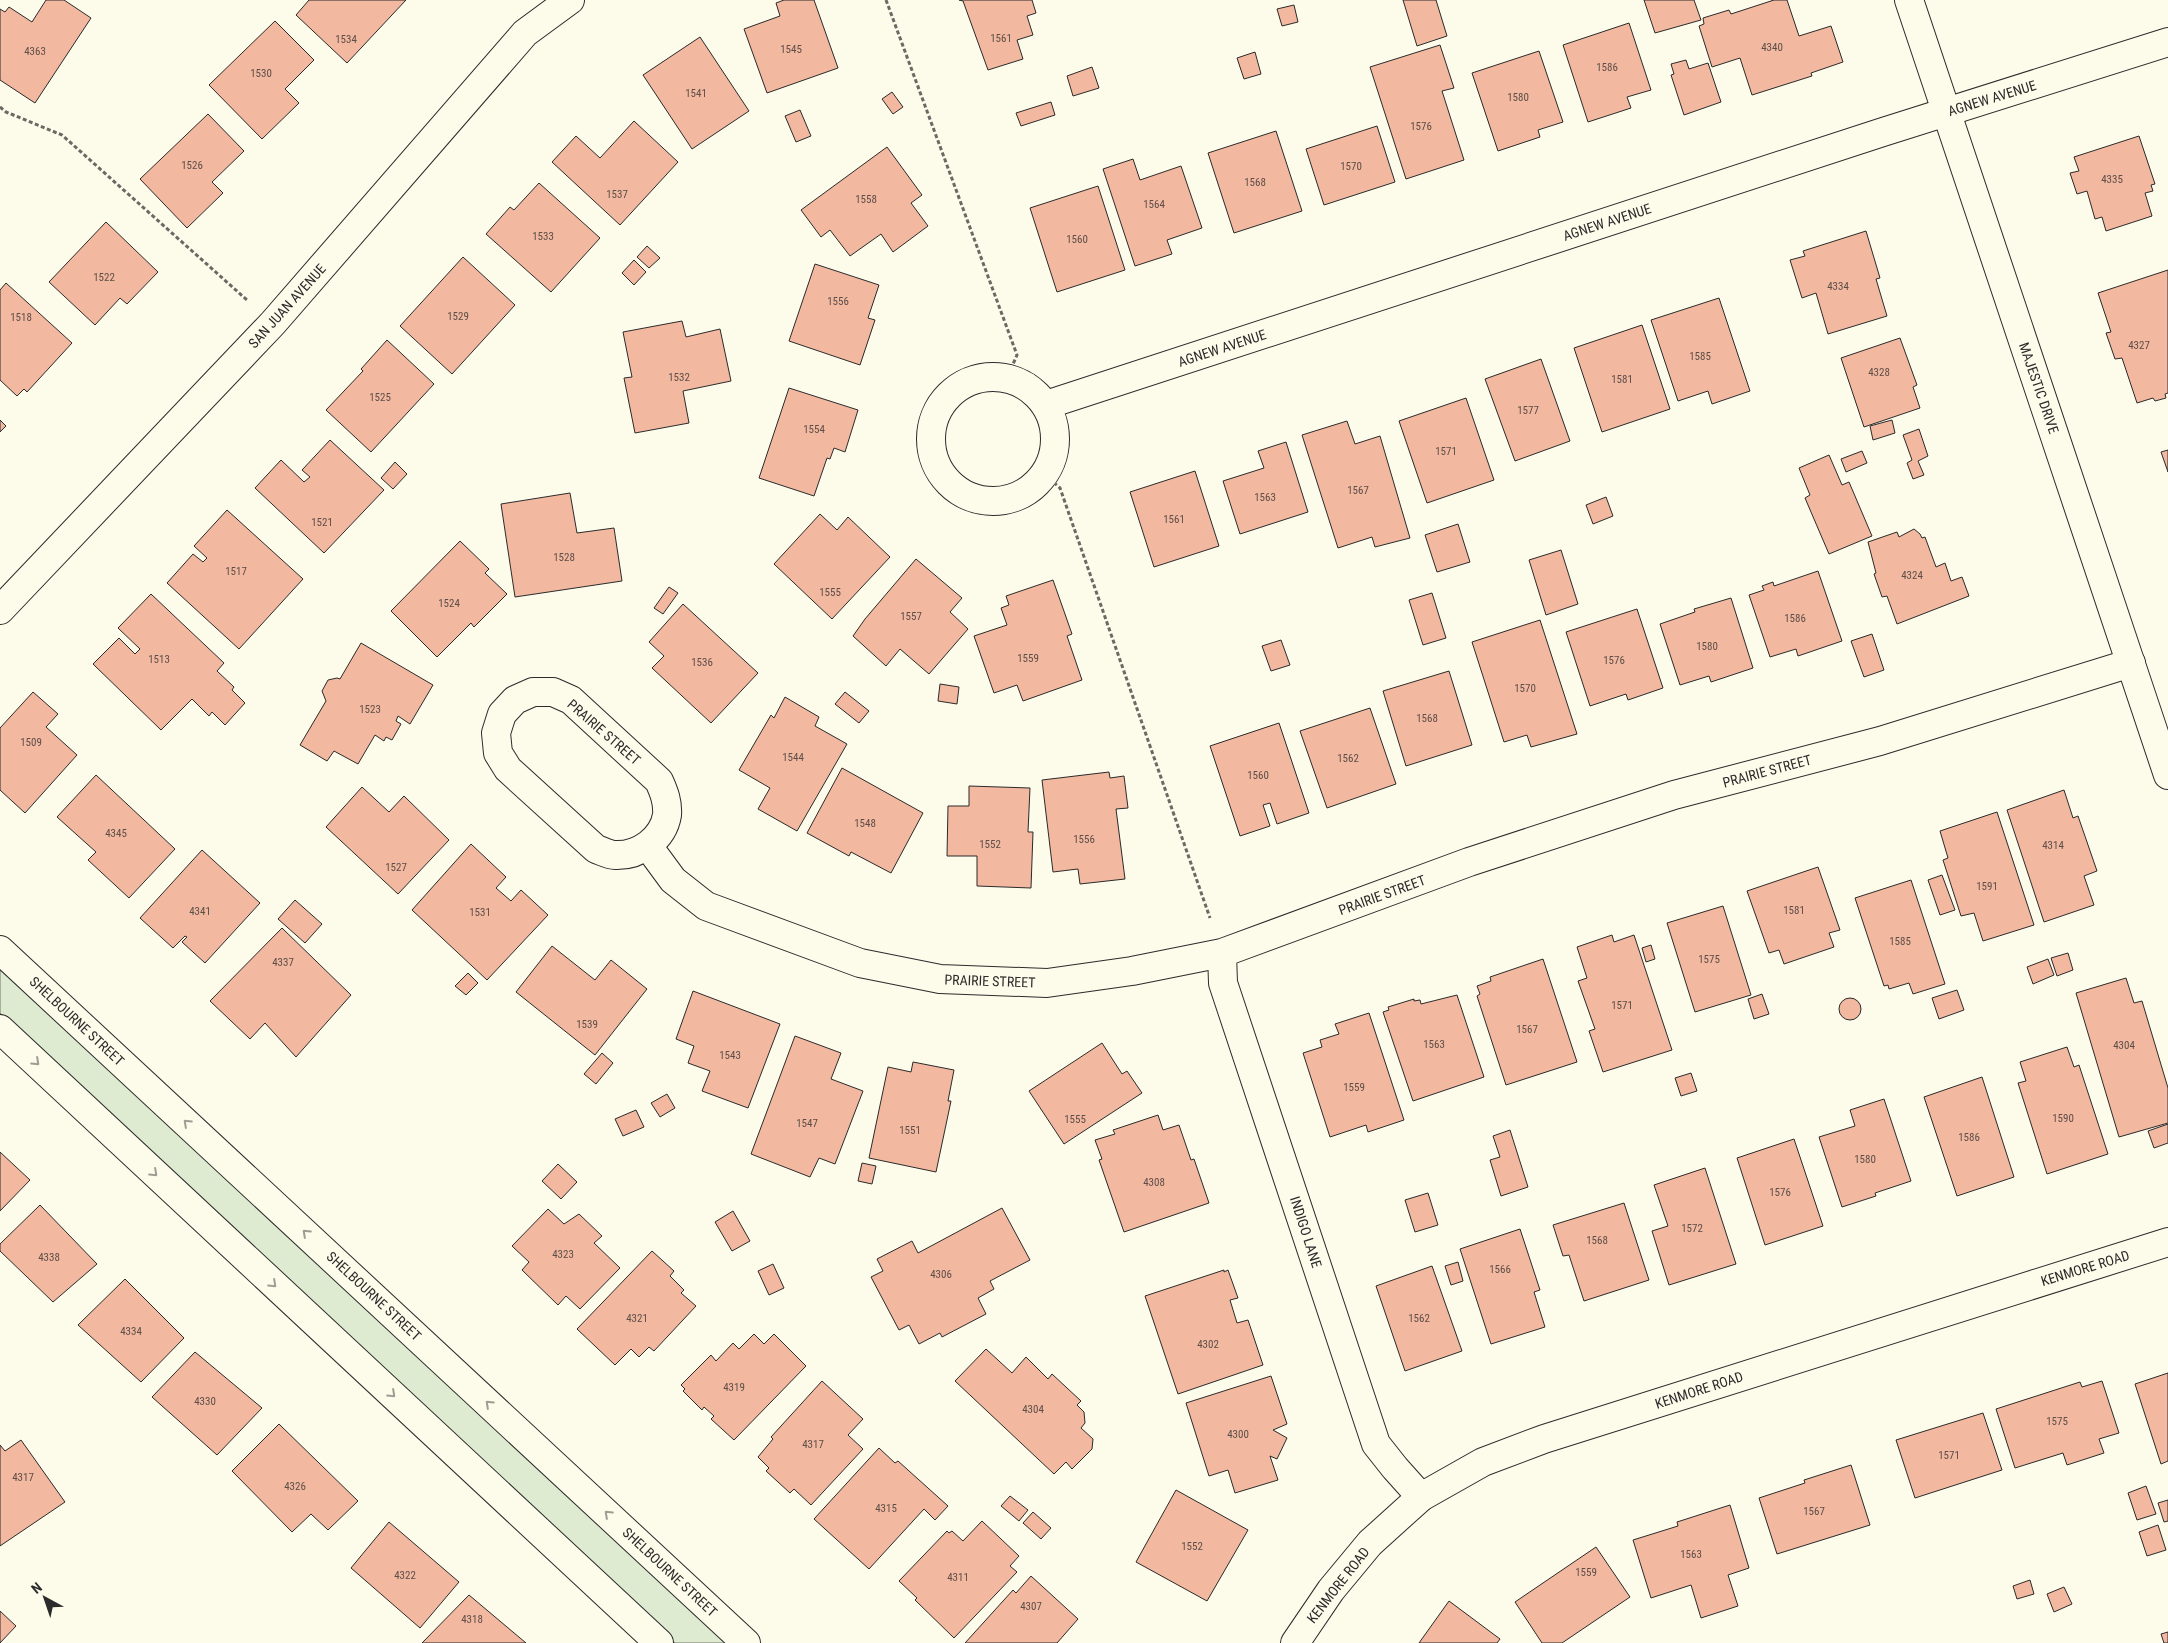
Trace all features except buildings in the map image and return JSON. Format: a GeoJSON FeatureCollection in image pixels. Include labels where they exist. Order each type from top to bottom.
{"type":"FeatureCollection","features":[{"type":"Feature","properties":{"kind":"street","name":"SAN JUAN AVENUE"},"geometry":{"type":"LineString","coordinates":[[0,610],[273,323],[525,33],[570,0]]}},
{"type":"Feature","properties":{"kind":"street","name":"MAJESTIC DRIVE"},"geometry":{"type":"LineString","coordinates":[[1909,0],[2168,775]]}},
{"type":"Feature","properties":{"kind":"street","name":"AGNEW AVENUE"},"geometry":{"type":"LineString","coordinates":[[1046,405],[1946,112],[2168,42]]}},
{"type":"Feature","properties":{"kind":"street"},"geometry":{"type":"LineString","coordinates":[[986,376],[1006,378],[1022,383],[1036,392],[1046,405],[1054,422],[1055,440],[1052,458],[1044,474],[1029,489],[1011,499],[990,502],[970,497],[952,486],[939,471],[931,452],[930,431],[937,411],[949,394],[966,382],[986,376]]}},
{"type":"Feature","properties":{"kind":"street","name":"PRAIRIE STREET"},"geometry":{"type":"LineString","coordinates":[[648,846],[674,880],[706,906],[860,963],[940,979],[1047,983],[1132,970],[1222,953],[1469,862],[1674,795],[1880,742],[2131,663]]}},
{"type":"Feature","properties":{"kind":"street","name":"PRAIRIE STREET"},"geometry":{"type":"LineString","coordinates":[[533,692],[553,692],[571,700],[659,781],[666,797],[667,815],[660,832],[648,846],[631,854],[614,855],[596,849],[508,769],[498,753],[496,733],[502,714],[515,700],[533,692]]}},
{"type":"Feature","properties":{"kind":"street","name":"SHELBOURNE STREET"},"geometry":{"type":"LineString","coordinates":[[0,950],[746,1643]]}},
{"type":"Feature","properties":{"kind":"street","name":"INDIGO LANE"},"geometry":{"type":"LineString","coordinates":[[1222,953],[1223,983],[1376,1444],[1421,1497]]}},
{"type":"Feature","properties":{"kind":"street"},"geometry":{"type":"LineString","coordinates":[[0,1029],[659,1643]]}},
{"type":"Feature","properties":{"kind":"street","name":"KENMORE ROAD"},"geometry":{"type":"LineString","coordinates":[[1295,1643],[1331,1590],[1370,1543],[1421,1497],[1483,1462],[1544,1439],[2168,1242]]}},
{"type":"Feature","properties":{"kind":"path"},"geometry":{"type":"LineString","coordinates":[[886,0],[1017,355],[1006,378]]}},
{"type":"Feature","properties":{"kind":"path"},"geometry":{"type":"LineString","coordinates":[[0,107],[6,112],[62,135],[273,323]]}},
{"type":"Feature","properties":{"kind":"path"},"geometry":{"type":"LineString","coordinates":[[1044,474],[1060,488],[1222,953]]}},
{"type":"Feature","properties":{"kind":"green space"},"geometry":{"type":"Polygon","coordinates":[[[0,965],[730,1643],[675,1643],[0,1013],[0,965]]]}}]}
